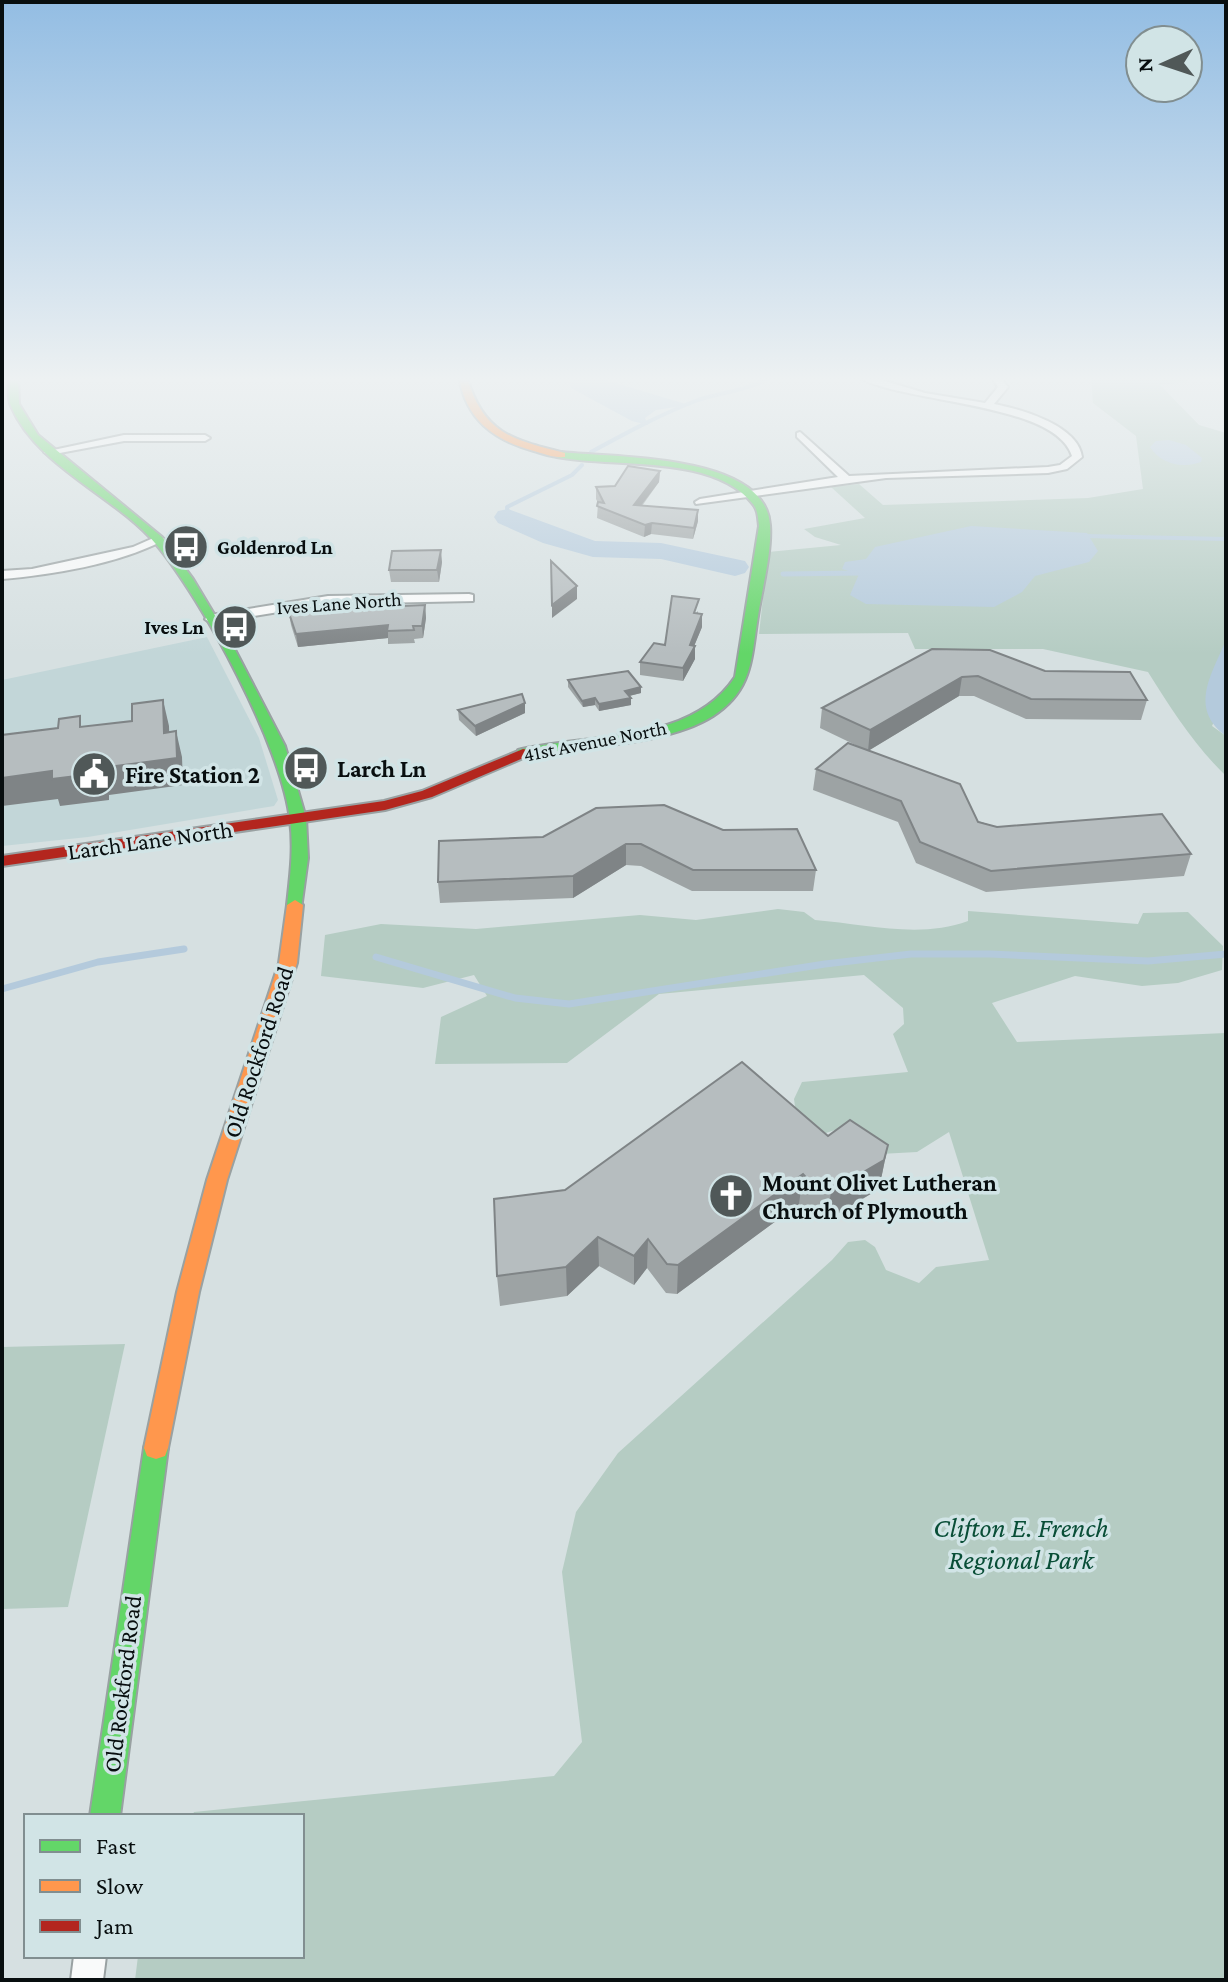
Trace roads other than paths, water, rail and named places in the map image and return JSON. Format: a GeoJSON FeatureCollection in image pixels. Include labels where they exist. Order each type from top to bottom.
{"type":"FeatureCollection","features":[{"type":"Feature","properties":{"kind":"street","name":"Old Rockford Road"},"geometry":{"type":"LineString","coordinates":[[71,469],[158,539],[211,619],[278,746],[298,818],[300,858],[288,963],[217,1180],[188,1292],[149,1480],[105,1814]]}},
{"type":"Feature","properties":{"kind":"street"},"geometry":{"type":"LineString","coordinates":[[687,469],[699,471],[751,493]]}},
{"type":"Feature","properties":{"kind":"street"},"geometry":{"type":"LineString","coordinates":[[837,469],[847,479]]}},
{"type":"Feature","properties":{"kind":"street"},"geometry":{"type":"LineString","coordinates":[[700,502],[847,479],[937,471],[1050,469]]}},
{"type":"Feature","properties":{"kind":"street","name":"41st Avenue North"},"geometry":{"type":"LineString","coordinates":[[298,818],[411,799],[446,787],[503,759],[541,748],[622,738],[683,724],[727,698],[740,683],[746,668],[747,641],[765,526],[762,507],[751,493]]}},
{"type":"Feature","properties":{"kind":"street"},"geometry":{"type":"LineString","coordinates":[[2,575],[32,573],[137,550],[158,539]]}},
{"type":"Feature","properties":{"kind":"street","name":"Ives Lane North"},"geometry":{"type":"LineString","coordinates":[[211,619],[328,600],[469,598]]}},
{"type":"Feature","properties":{"kind":"street","name":"Larch Lane North"},"geometry":{"type":"LineString","coordinates":[[2,861],[298,818]]}},
{"type":"Feature","properties":{"kind":"street"},"geometry":{"type":"LineString","coordinates":[[87,1980],[90,1958]]}},
{"type":"Feature","properties":{"kind":"water"},"geometry":{"type":"Polygon","coordinates":[[[971,526],[1087,533],[1098,551],[1089,562],[1035,576],[1022,592],[994,607],[866,604],[850,595],[859,574],[842,569],[845,562],[866,559],[875,547],[971,526]]]}},
{"type":"Feature","properties":{"kind":"water"},"geometry":{"type":"Polygon","coordinates":[[[1226,640],[1226,736],[1208,714],[1206,690],[1226,640]]]}},
{"type":"Feature","properties":{"kind":"waterway"},"geometry":{"type":"LineString","coordinates":[[508,517],[507,507],[578,469]]}},
{"type":"Feature","properties":{"kind":"waterway"},"geometry":{"type":"LineString","coordinates":[[508,517],[553,537],[593,549],[661,551],[735,567]]}},
{"type":"Feature","properties":{"kind":"waterway"},"geometry":{"type":"LineString","coordinates":[[1083,536],[1226,539]]}},
{"type":"Feature","properties":{"kind":"waterway"},"geometry":{"type":"LineString","coordinates":[[783,574],[861,573]]}},
{"type":"Feature","properties":{"kind":"waterway"},"geometry":{"type":"LineString","coordinates":[[2,989],[98,962],[184,949]]}},
{"type":"Feature","properties":{"kind":"waterway"},"geometry":{"type":"LineString","coordinates":[[376,957],[515,998],[569,1004],[825,964],[911,954],[1148,961],[1226,954]]}},
{"type":"Feature","properties":{"kind":"place","name":"Goldenrod Ln"},"geometry":{"type":"Point","coordinates":[186,547]}},
{"type":"Feature","properties":{"kind":"place","name":"Ives Ln"},"geometry":{"type":"Point","coordinates":[235,627]}},
{"type":"Feature","properties":{"kind":"place","name":"Larch Ln"},"geometry":{"type":"Point","coordinates":[306,768]}},
{"type":"Feature","properties":{"kind":"place","name":"Fire Station 2"},"geometry":{"type":"Point","coordinates":[94,774]}},
{"type":"Feature","properties":{"kind":"place","name":"Mount Olivet Lutheran Church of Plymouth"},"geometry":{"type":"Point","coordinates":[731,1196]}},
{"type":"Feature","properties":{"kind":"park label","name":"Clifton E. French Regional Park"},"geometry":{"type":"Point","coordinates":[1021,1543]}}]}
